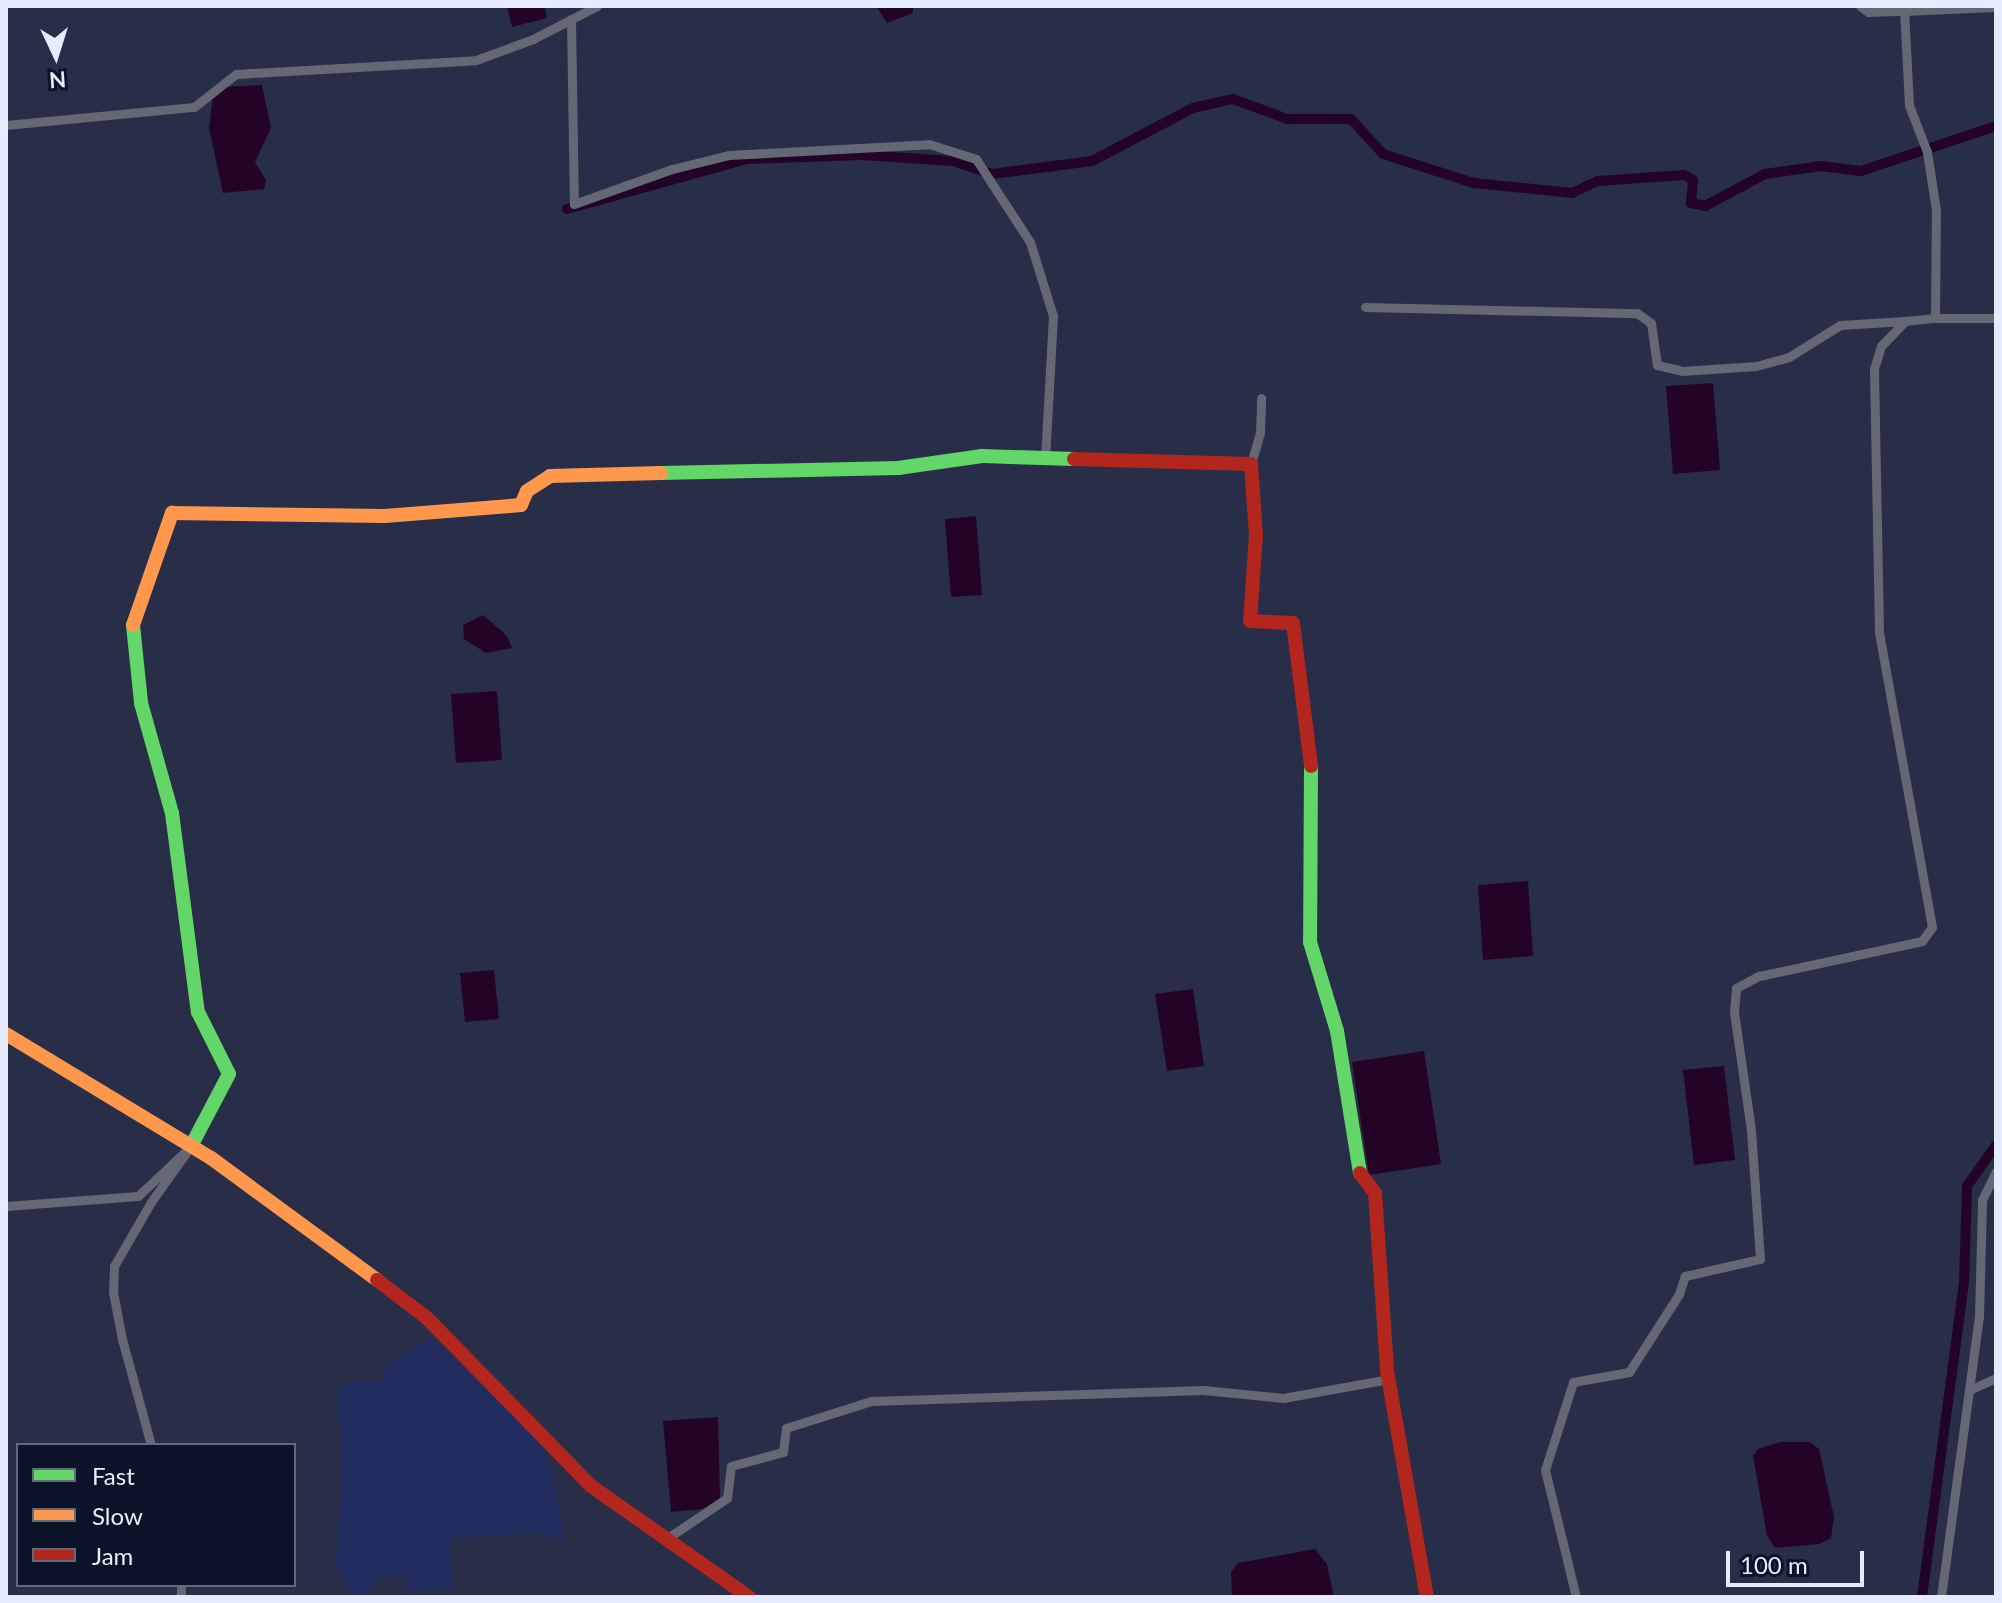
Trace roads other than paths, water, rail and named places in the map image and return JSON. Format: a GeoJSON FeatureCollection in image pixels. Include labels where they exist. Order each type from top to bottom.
{"type":"FeatureCollection","features":[{"type":"Feature","properties":{"kind":"street"},"geometry":{"type":"LineString","coordinates":[[6,125],[194,107],[236,74],[476,60],[597,6]]}},
{"type":"Feature","properties":{"kind":"street"},"geometry":{"type":"LineString","coordinates":[[1860,6],[1868,12],[1996,7]]}},
{"type":"Feature","properties":{"kind":"street"},"geometry":{"type":"LineString","coordinates":[[1904,11],[1909,105],[1927,152],[1936,210],[1935,318]]}},
{"type":"Feature","properties":{"kind":"street"},"geometry":{"type":"LineString","coordinates":[[571,19],[574,204],[672,169],[729,155],[929,144],[976,159],[1030,242],[1053,316],[1045,458]]}},
{"type":"Feature","properties":{"kind":"street"},"geometry":{"type":"LineString","coordinates":[[1365,307],[1637,313],[1651,323],[1657,365],[1682,371],[1756,366],[1789,357],[1840,325],[1935,318],[1996,318]]}},
{"type":"Feature","properties":{"kind":"street"},"geometry":{"type":"LineString","coordinates":[[1576,1597],[1545,1470],[1573,1382],[1629,1372],[1679,1294],[1685,1276],[1760,1259],[1751,1130],[1734,1012],[1736,988],[1759,976],[1922,941],[1932,927],[1879,631],[1874,369],[1881,346],[1905,321]]}},
{"type":"Feature","properties":{"kind":"street"},"geometry":{"type":"LineString","coordinates":[[1261,398],[1251,464],[1256,535],[1250,621],[1293,623],[1298,642],[1313,786],[1310,942],[1337,1031],[1360,1176],[1375,1193],[1387,1371],[1427,1597]]}},
{"type":"Feature","properties":{"kind":"street"},"geometry":{"type":"LineString","coordinates":[[150,1443],[122,1339],[113,1292],[114,1266],[151,1202],[191,1146],[229,1074],[198,1012],[172,813],[141,703],[131,632],[172,513],[385,516],[521,505],[527,491],[550,476],[729,475],[898,468],[982,456],[1251,464]]}},
{"type":"Feature","properties":{"kind":"street"},"geometry":{"type":"LineString","coordinates":[[6,1034],[191,1146],[427,1318],[591,1486],[669,1537],[749,1597]]}},
{"type":"Feature","properties":{"kind":"street"},"geometry":{"type":"LineString","coordinates":[[6,1206],[138,1196],[191,1146]]}},
{"type":"Feature","properties":{"kind":"street"},"geometry":{"type":"LineString","coordinates":[[1941,1597],[1979,1317],[1982,1200],[1996,1171]]}},
{"type":"Feature","properties":{"kind":"street"},"geometry":{"type":"LineString","coordinates":[[669,1537],[727,1498],[731,1466],[783,1452],[786,1428],[871,1401],[1203,1390],[1283,1398],[1384,1380],[1387,1371]]}},
{"type":"Feature","properties":{"kind":"street"},"geometry":{"type":"LineString","coordinates":[[1969,1390],[1996,1378]]}},
{"type":"Feature","properties":{"kind":"waterway"},"geometry":{"type":"LineString","coordinates":[[567,209],[747,159],[861,155],[953,161],[992,174],[1092,161],[1193,108],[1233,99],[1287,119],[1351,119],[1383,154],[1474,183],[1572,193],[1598,181],[1684,175],[1693,180],[1691,203],[1705,206],[1765,174],[1821,166],[1861,171],[1996,126]]}},
{"type":"Feature","properties":{"kind":"waterway"},"geometry":{"type":"LineString","coordinates":[[1922,1597],[1964,1283],[1967,1186],[1996,1145]]}}]}
